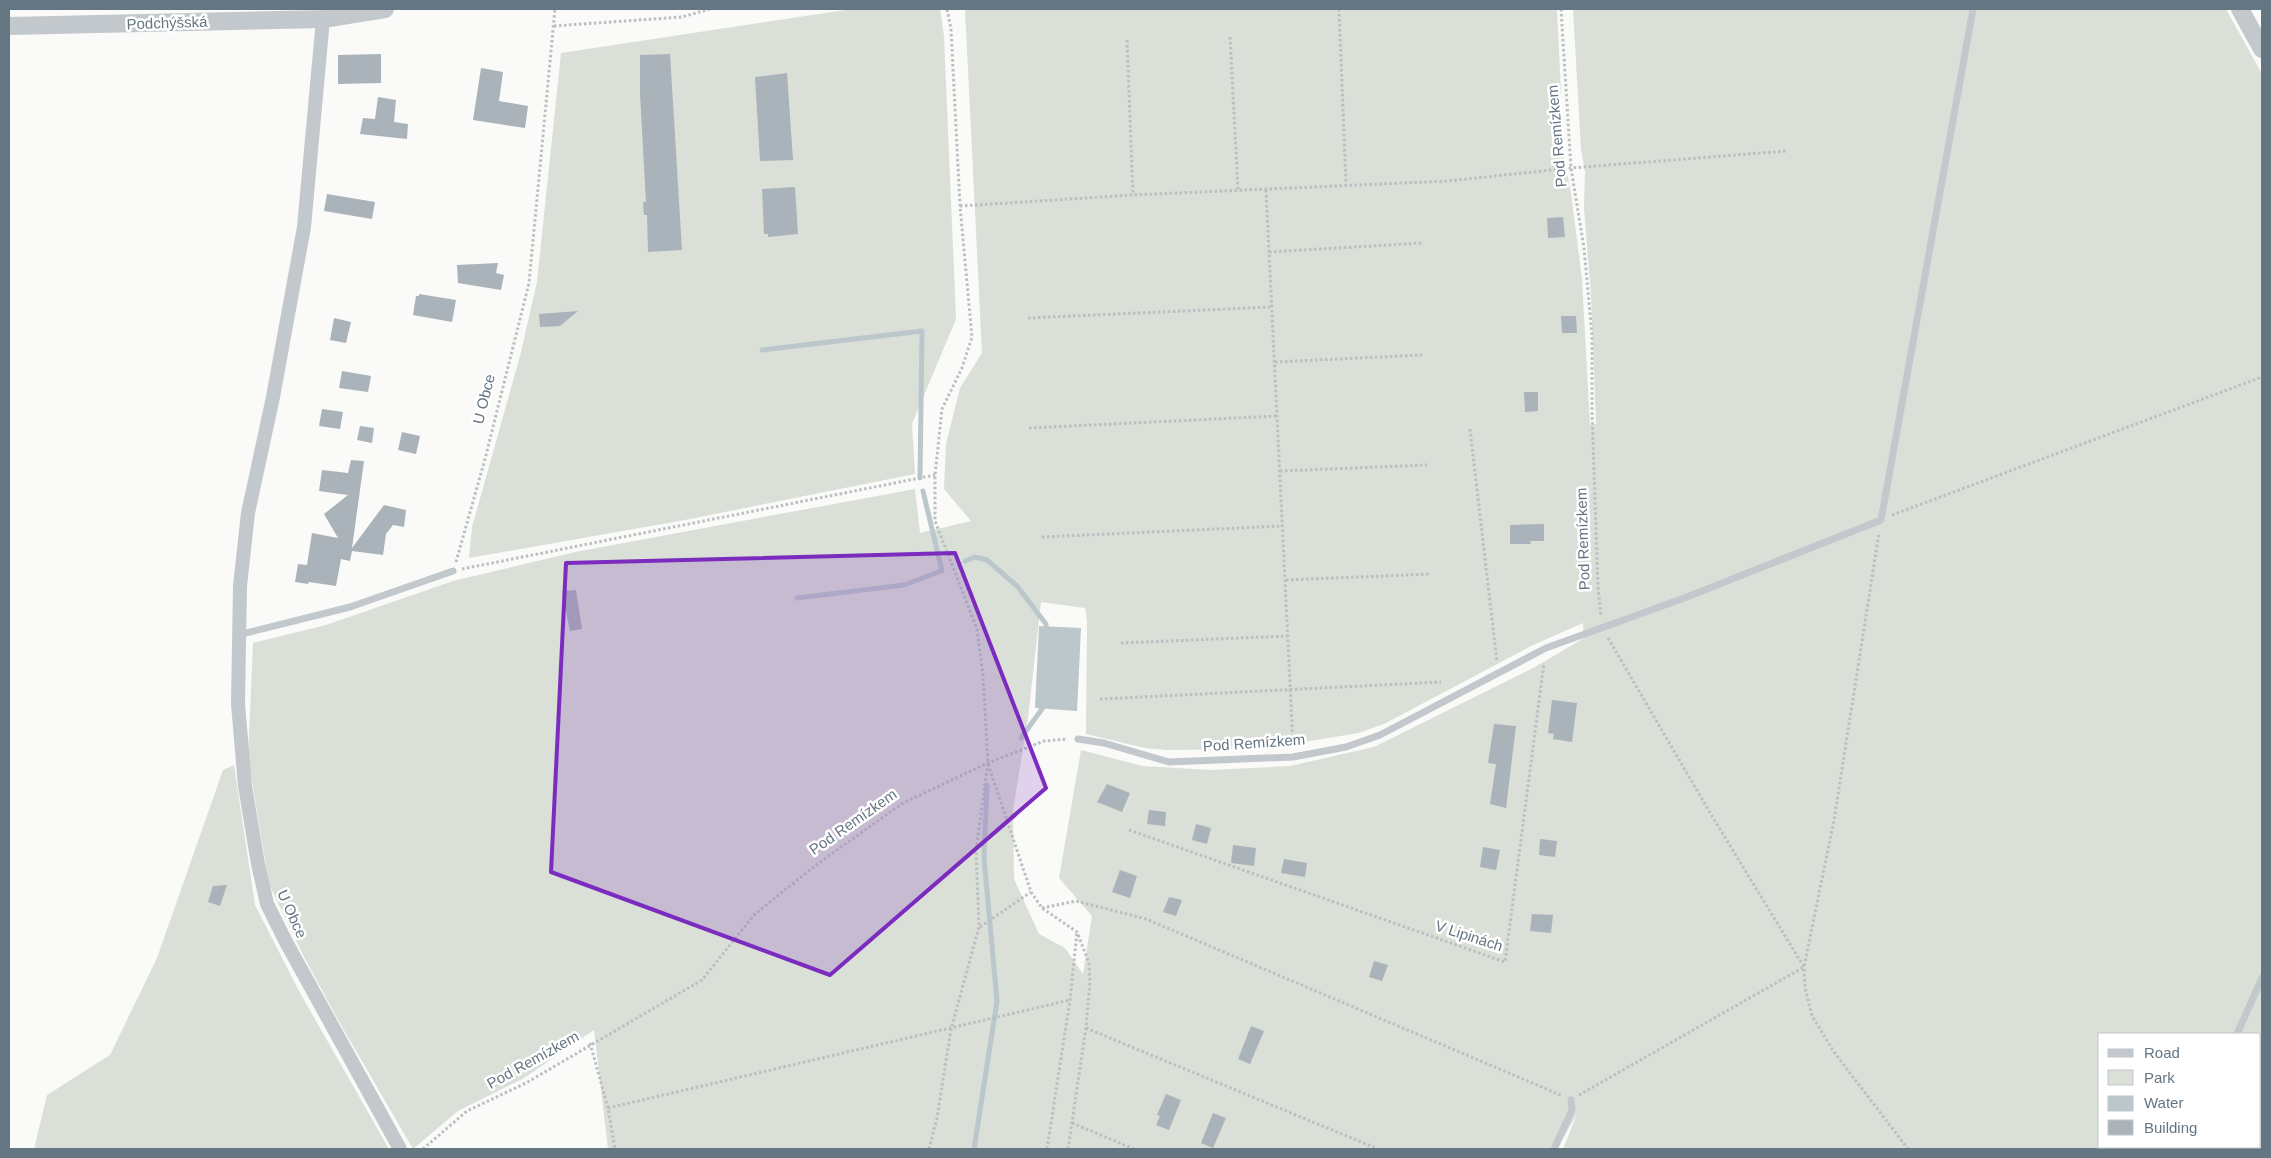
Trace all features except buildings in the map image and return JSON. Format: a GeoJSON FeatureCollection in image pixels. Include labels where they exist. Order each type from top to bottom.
{"type":"FeatureCollection","features":[{"type":"Feature","properties":{"kind":"street","name":"Podchýšská"},"geometry":{"type":"LineString","coordinates":[[9,26],[323,19],[385,9]]}},
{"type":"Feature","properties":{"kind":"street"},"geometry":{"type":"LineString","coordinates":[[2240,9],[2262,49]]}},
{"type":"Feature","properties":{"kind":"street","name":"U Obce"},"geometry":{"type":"LineString","coordinates":[[323,19],[304,227],[273,397],[248,513],[240,586],[238,704],[245,786],[258,864],[267,904],[400,1149]]}},
{"type":"Feature","properties":{"kind":"lane"},"geometry":{"type":"LineString","coordinates":[[1602,628],[1881,520],[1973,9]]}},
{"type":"Feature","properties":{"kind":"lane"},"geometry":{"type":"LineString","coordinates":[[238,635],[350,607],[453,571]]}},
{"type":"Feature","properties":{"kind":"lane","name":"Pod Remízkem"},"geometry":{"type":"LineString","coordinates":[[1078,739],[1104,743],[1169,762],[1293,757],[1346,747],[1380,735],[1546,648],[1602,628]]}},
{"type":"Feature","properties":{"kind":"lane"},"geometry":{"type":"LineString","coordinates":[[2237,1033],[2262,978]]}},
{"type":"Feature","properties":{"kind":"lane"},"geometry":{"type":"LineString","coordinates":[[1554,1149],[1572,1110],[1572,1100]]}},
{"type":"Feature","properties":{"kind":"path","name":"U Obce"},"geometry":{"type":"LineString","coordinates":[[453,571],[485,458],[529,283],[555,9]]}},
{"type":"Feature","properties":{"kind":"path"},"geometry":{"type":"LineString","coordinates":[[554,26],[682,17],[710,9]]}},
{"type":"Feature","properties":{"kind":"path"},"geometry":{"type":"LineString","coordinates":[[929,1149],[937,1118],[951,1029],[979,928],[976,850],[988,763],[983,676],[977,629],[935,521],[935,475],[942,409],[962,368],[972,337],[960,206],[950,29],[947,9]]}},
{"type":"Feature","properties":{"kind":"path"},"geometry":{"type":"LineString","coordinates":[[1339,9],[1346,186]]}},
{"type":"Feature","properties":{"kind":"path","name":"Pod Remízkem"},"geometry":{"type":"LineString","coordinates":[[1561,9],[1571,168],[1584,248],[1592,335],[1592,411],[1598,588],[1602,628]]}},
{"type":"Feature","properties":{"kind":"path"},"geometry":{"type":"LineString","coordinates":[[1230,37],[1238,190]]}},
{"type":"Feature","properties":{"kind":"path"},"geometry":{"type":"LineString","coordinates":[[1127,40],[1133,196]]}},
{"type":"Feature","properties":{"kind":"path"},"geometry":{"type":"LineString","coordinates":[[960,206],[1238,190],[1448,181],[1571,168],[1786,151]]}},
{"type":"Feature","properties":{"kind":"path"},"geometry":{"type":"LineString","coordinates":[[1266,190],[1293,757]]}},
{"type":"Feature","properties":{"kind":"path"},"geometry":{"type":"LineString","coordinates":[[1269,252],[1422,243]]}},
{"type":"Feature","properties":{"kind":"path"},"geometry":{"type":"LineString","coordinates":[[1028,318],[1271,307]]}},
{"type":"Feature","properties":{"kind":"path"},"geometry":{"type":"LineString","coordinates":[[1275,362],[1422,355]]}},
{"type":"Feature","properties":{"kind":"path"},"geometry":{"type":"LineString","coordinates":[[1908,1149],[1834,1052],[1812,1016],[1805,988],[1804,967],[1834,820],[1881,520],[2262,377]]}},
{"type":"Feature","properties":{"kind":"path"},"geometry":{"type":"LineString","coordinates":[[1029,428],[1277,416]]}},
{"type":"Feature","properties":{"kind":"path"},"geometry":{"type":"LineString","coordinates":[[1470,429],[1498,673]]}},
{"type":"Feature","properties":{"kind":"path"},"geometry":{"type":"LineString","coordinates":[[1280,471],[1427,465]]}},
{"type":"Feature","properties":{"kind":"path"},"geometry":{"type":"LineString","coordinates":[[453,571],[935,475]]}},
{"type":"Feature","properties":{"kind":"path"},"geometry":{"type":"LineString","coordinates":[[1042,537],[1282,526]]}},
{"type":"Feature","properties":{"kind":"path"},"geometry":{"type":"LineString","coordinates":[[1286,580],[1431,574]]}},
{"type":"Feature","properties":{"kind":"path"},"geometry":{"type":"LineString","coordinates":[[1602,628],[1804,967]]}},
{"type":"Feature","properties":{"kind":"path"},"geometry":{"type":"LineString","coordinates":[[1121,643],[1288,636]]}},
{"type":"Feature","properties":{"kind":"path","name":"V Lipinách"},"geometry":{"type":"LineString","coordinates":[[1129,830],[1505,962],[1546,648]]}},
{"type":"Feature","properties":{"kind":"path"},"geometry":{"type":"LineString","coordinates":[[1100,699],[1441,682]]}},
{"type":"Feature","properties":{"kind":"path","name":"Pod Remízkem"},"geometry":{"type":"LineString","coordinates":[[423,1149],[467,1111],[526,1083],[590,1043],[702,980],[754,915],[816,864],[903,803],[988,763],[1044,741],[1078,739]]}},
{"type":"Feature","properties":{"kind":"path"},"geometry":{"type":"LineString","coordinates":[[988,763],[1031,892],[1042,908],[1077,932],[1089,963],[1090,981],[1086,1028],[1068,1149]]}},
{"type":"Feature","properties":{"kind":"path"},"geometry":{"type":"LineString","coordinates":[[979,928],[1031,892]]}},
{"type":"Feature","properties":{"kind":"path"},"geometry":{"type":"LineString","coordinates":[[1042,908],[1076,901],[1146,919],[1572,1100],[1804,967]]}},
{"type":"Feature","properties":{"kind":"path"},"geometry":{"type":"LineString","coordinates":[[1047,1149],[1070,1000],[1077,932]]}},
{"type":"Feature","properties":{"kind":"path"},"geometry":{"type":"LineString","coordinates":[[608,1108],[1070,1000]]}},
{"type":"Feature","properties":{"kind":"path"},"geometry":{"type":"LineString","coordinates":[[1086,1028],[1378,1149]]}},
{"type":"Feature","properties":{"kind":"path"},"geometry":{"type":"LineString","coordinates":[[590,1043],[608,1108],[615,1149]]}},
{"type":"Feature","properties":{"kind":"path"},"geometry":{"type":"LineString","coordinates":[[1072,1123],[1134,1149]]}},
{"type":"Feature","properties":{"kind":"highlighted area"},"geometry":{"type":"Polygon","coordinates":[[[955,553],[1046,788],[830,975],[551,872],[566,563],[955,553]]]}},
{"type":"Feature","properties":{"kind":"green space"},"geometry":{"type":"Polygon","coordinates":[[[852,9],[940,9],[944,36],[956,319],[912,424],[915,474],[685,520],[469,558],[472,527],[520,356],[537,282],[561,53],[852,9]]]}},
{"type":"Feature","properties":{"kind":"green space"},"geometry":{"type":"Polygon","coordinates":[[[965,9],[1557,9],[1564,156],[1571,193],[1582,279],[1590,425],[1596,424],[1591,296],[1584,208],[1585,172],[1581,149],[1573,9],[2226,9],[2262,74],[2262,1149],[2198,1149],[2261,1148],[2261,1033],[2098,1033],[2098,1148],[2190,1149],[1563,1149],[1577,1114],[1557,1149],[608,1149],[594,1030],[524,1078],[458,1111],[413,1149],[337,1018],[304,957],[269,884],[248,757],[253,643],[326,625],[453,581],[575,552],[915,489],[920,533],[971,521],[944,489],[946,444],[960,388],[982,353],[965,9]],[[1041,602],[1028,718],[1013,810],[1014,879],[1039,934],[1065,948],[1083,974],[1092,916],[1059,878],[1081,750],[1142,766],[1211,770],[1290,766],[1374,747],[1533,668],[1584,638],[1583,623],[1531,646],[1386,723],[1359,733],[1261,749],[1167,750],[1145,748],[1086,734],[1087,620],[1085,608],[1041,602]]]}},
{"type":"Feature","properties":{"kind":"green space"},"geometry":{"type":"Polygon","coordinates":[[[234,765],[255,905],[299,991],[389,1149],[34,1149],[47,1095],[110,1055],[157,958],[223,770],[234,765]]]}},
{"type":"Feature","properties":{"kind":"water"},"geometry":{"type":"Polygon","coordinates":[[[1039,626],[1081,628],[1077,711],[1035,708],[1039,626]]]}},
{"type":"Feature","properties":{"kind":"waterway"},"geometry":{"type":"LineString","coordinates":[[762,350],[922,331],[920,478]]}},
{"type":"Feature","properties":{"kind":"waterway"},"geometry":{"type":"LineString","coordinates":[[923,491],[942,571]]}},
{"type":"Feature","properties":{"kind":"waterway"},"geometry":{"type":"LineString","coordinates":[[965,561],[975,557],[987,560],[1017,586],[1046,624],[1046,633]]}},
{"type":"Feature","properties":{"kind":"waterway"},"geometry":{"type":"LineString","coordinates":[[797,598],[904,585],[941,571]]}},
{"type":"Feature","properties":{"kind":"waterway"},"geometry":{"type":"LineString","coordinates":[[1021,738],[1042,709],[1042,704]]}},
{"type":"Feature","properties":{"kind":"waterway"},"geometry":{"type":"LineString","coordinates":[[974,1149],[997,1001],[984,858],[987,785]]}}]}
